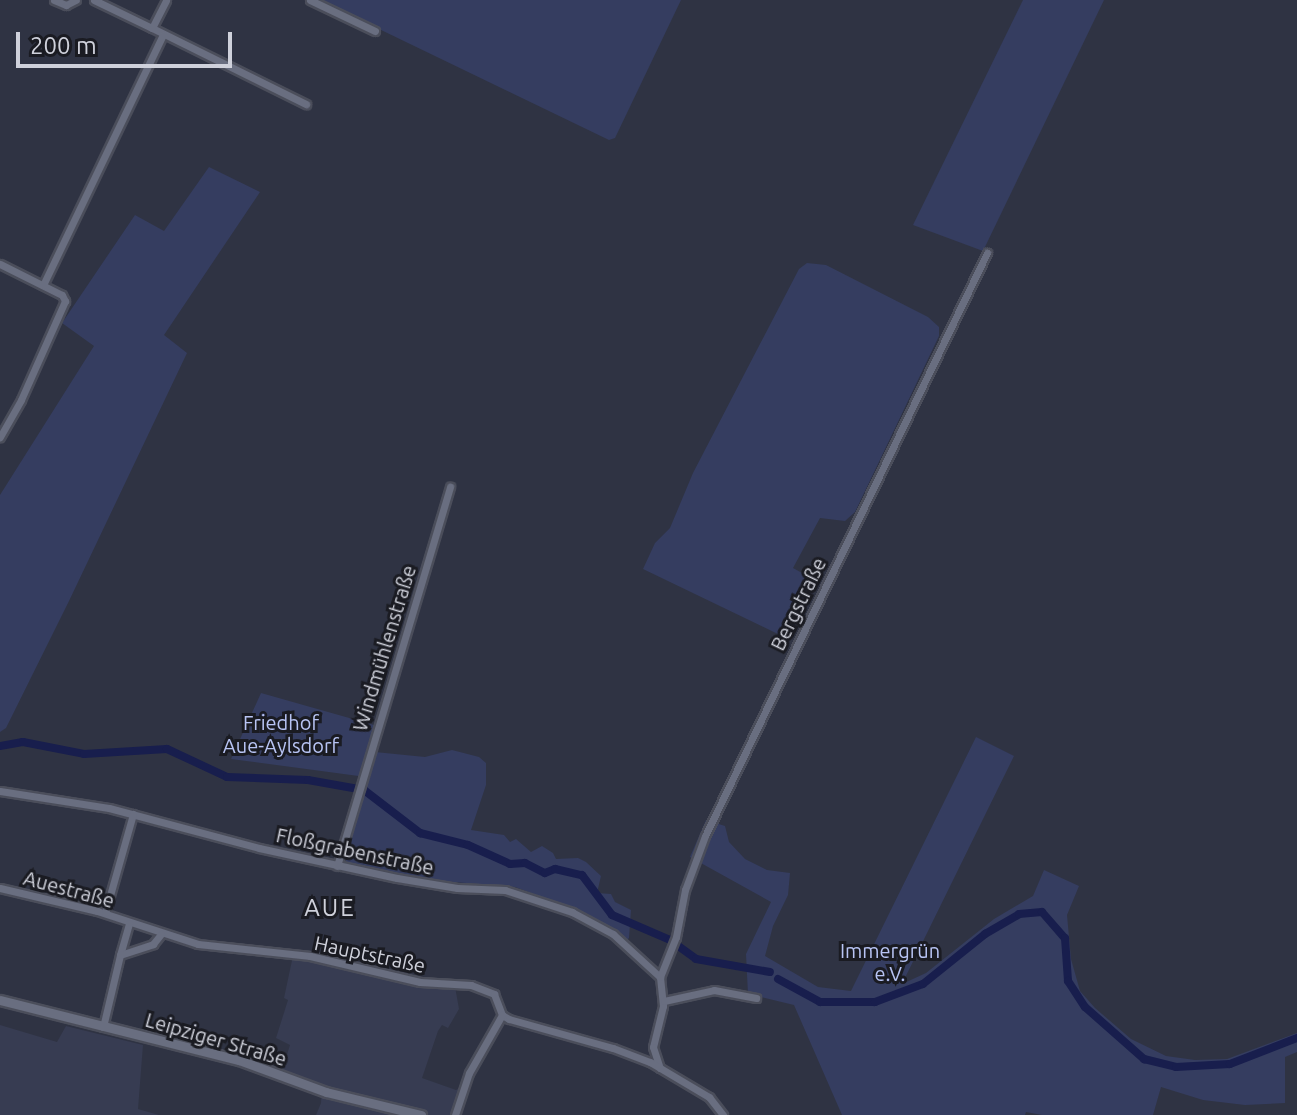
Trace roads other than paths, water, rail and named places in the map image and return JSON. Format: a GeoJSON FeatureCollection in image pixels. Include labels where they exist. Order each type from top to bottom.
{"type":"FeatureCollection","features":[{"type":"Feature","properties":{"kind":"street"},"geometry":{"type":"LineString","coordinates":[[54,0],[66,5],[76,0]]}},
{"type":"Feature","properties":{"kind":"street"},"geometry":{"type":"LineString","coordinates":[[94,0],[306,104]]}},
{"type":"Feature","properties":{"kind":"street"},"geometry":{"type":"LineString","coordinates":[[152,28],[166,0]]}},
{"type":"Feature","properties":{"kind":"street"},"geometry":{"type":"LineString","coordinates":[[310,0],[375,31]]}},
{"type":"Feature","properties":{"kind":"street"},"geometry":{"type":"LineString","coordinates":[[43,285],[163,34]]}},
{"type":"Feature","properties":{"kind":"street","name":"Bergstraße"},"geometry":{"type":"LineString","coordinates":[[660,977],[676,937],[685,890],[705,836],[987,253]]}},
{"type":"Feature","properties":{"kind":"street"},"geometry":{"type":"LineString","coordinates":[[0,264],[64,298],[64,308],[0,437]]}},
{"type":"Feature","properties":{"kind":"street","name":"Windmühlenstraße"},"geometry":{"type":"LineString","coordinates":[[337,866],[450,486]]}},
{"type":"Feature","properties":{"kind":"street","name":"Floßgrabenstraße"},"geometry":{"type":"LineString","coordinates":[[0,791],[133,814],[337,866],[445,886],[495,888],[524,894],[598,924],[660,977]]}},
{"type":"Feature","properties":{"kind":"street"},"geometry":{"type":"LineString","coordinates":[[105,913],[133,814]]}},
{"type":"Feature","properties":{"kind":"street","name":"Auestraße"},"geometry":{"type":"LineString","coordinates":[[0,888],[105,913],[129,923]]}},
{"type":"Feature","properties":{"kind":"street"},"geometry":{"type":"LineString","coordinates":[[103,1027],[129,923]]}},
{"type":"Feature","properties":{"kind":"street","name":"Hauptstraße"},"geometry":{"type":"LineString","coordinates":[[129,923],[204,945],[310,956],[420,982],[463,984],[486,990],[496,997],[502,1015]]}},
{"type":"Feature","properties":{"kind":"street"},"geometry":{"type":"LineString","coordinates":[[120,955],[153,944],[161,934]]}},
{"type":"Feature","properties":{"kind":"street"},"geometry":{"type":"LineString","coordinates":[[660,977],[664,1001],[653,1047],[660,1068]]}},
{"type":"Feature","properties":{"kind":"street"},"geometry":{"type":"LineString","coordinates":[[664,1001],[714,990],[756,998]]}},
{"type":"Feature","properties":{"kind":"street","name":"Leipziger Straße"},"geometry":{"type":"LineString","coordinates":[[0,1000],[248,1063],[337,1095],[421,1115]]}},
{"type":"Feature","properties":{"kind":"street"},"geometry":{"type":"LineString","coordinates":[[455,1115],[469,1073],[502,1015],[639,1057],[709,1097],[723,1115]]}},
{"type":"Feature","properties":{"kind":"street"},"geometry":{"type":"LineString","coordinates":[[639,1057],[653,1047]]}},
{"type":"Feature","properties":{"kind":"waterway"},"geometry":{"type":"LineString","coordinates":[[0,746],[23,742],[84,754],[167,749],[227,777],[308,780],[364,790],[420,833],[468,845],[510,864],[525,863],[545,873],[555,869],[582,875],[612,915],[670,940],[696,959],[770,972]]}},
{"type":"Feature","properties":{"kind":"waterway"},"geometry":{"type":"LineString","coordinates":[[778,979],[820,1002],[875,1002],[923,984],[985,934],[1019,914],[1042,912],[1065,938],[1068,981],[1085,1007],[1144,1059],[1176,1067],[1230,1064],[1297,1038]]}},
{"type":"Feature","properties":{"kind":"district","name":"AUE"},"geometry":{"type":"Point","coordinates":[330,908]}},
{"type":"Feature","properties":{"kind":"park label","name":"Friedhof Aue-Aylsdorf"},"geometry":{"type":"Point","coordinates":[281,734]}},
{"type":"Feature","properties":{"kind":"park label","name":"Immergrün e.V."},"geometry":{"type":"Point","coordinates":[890,962]}}]}
